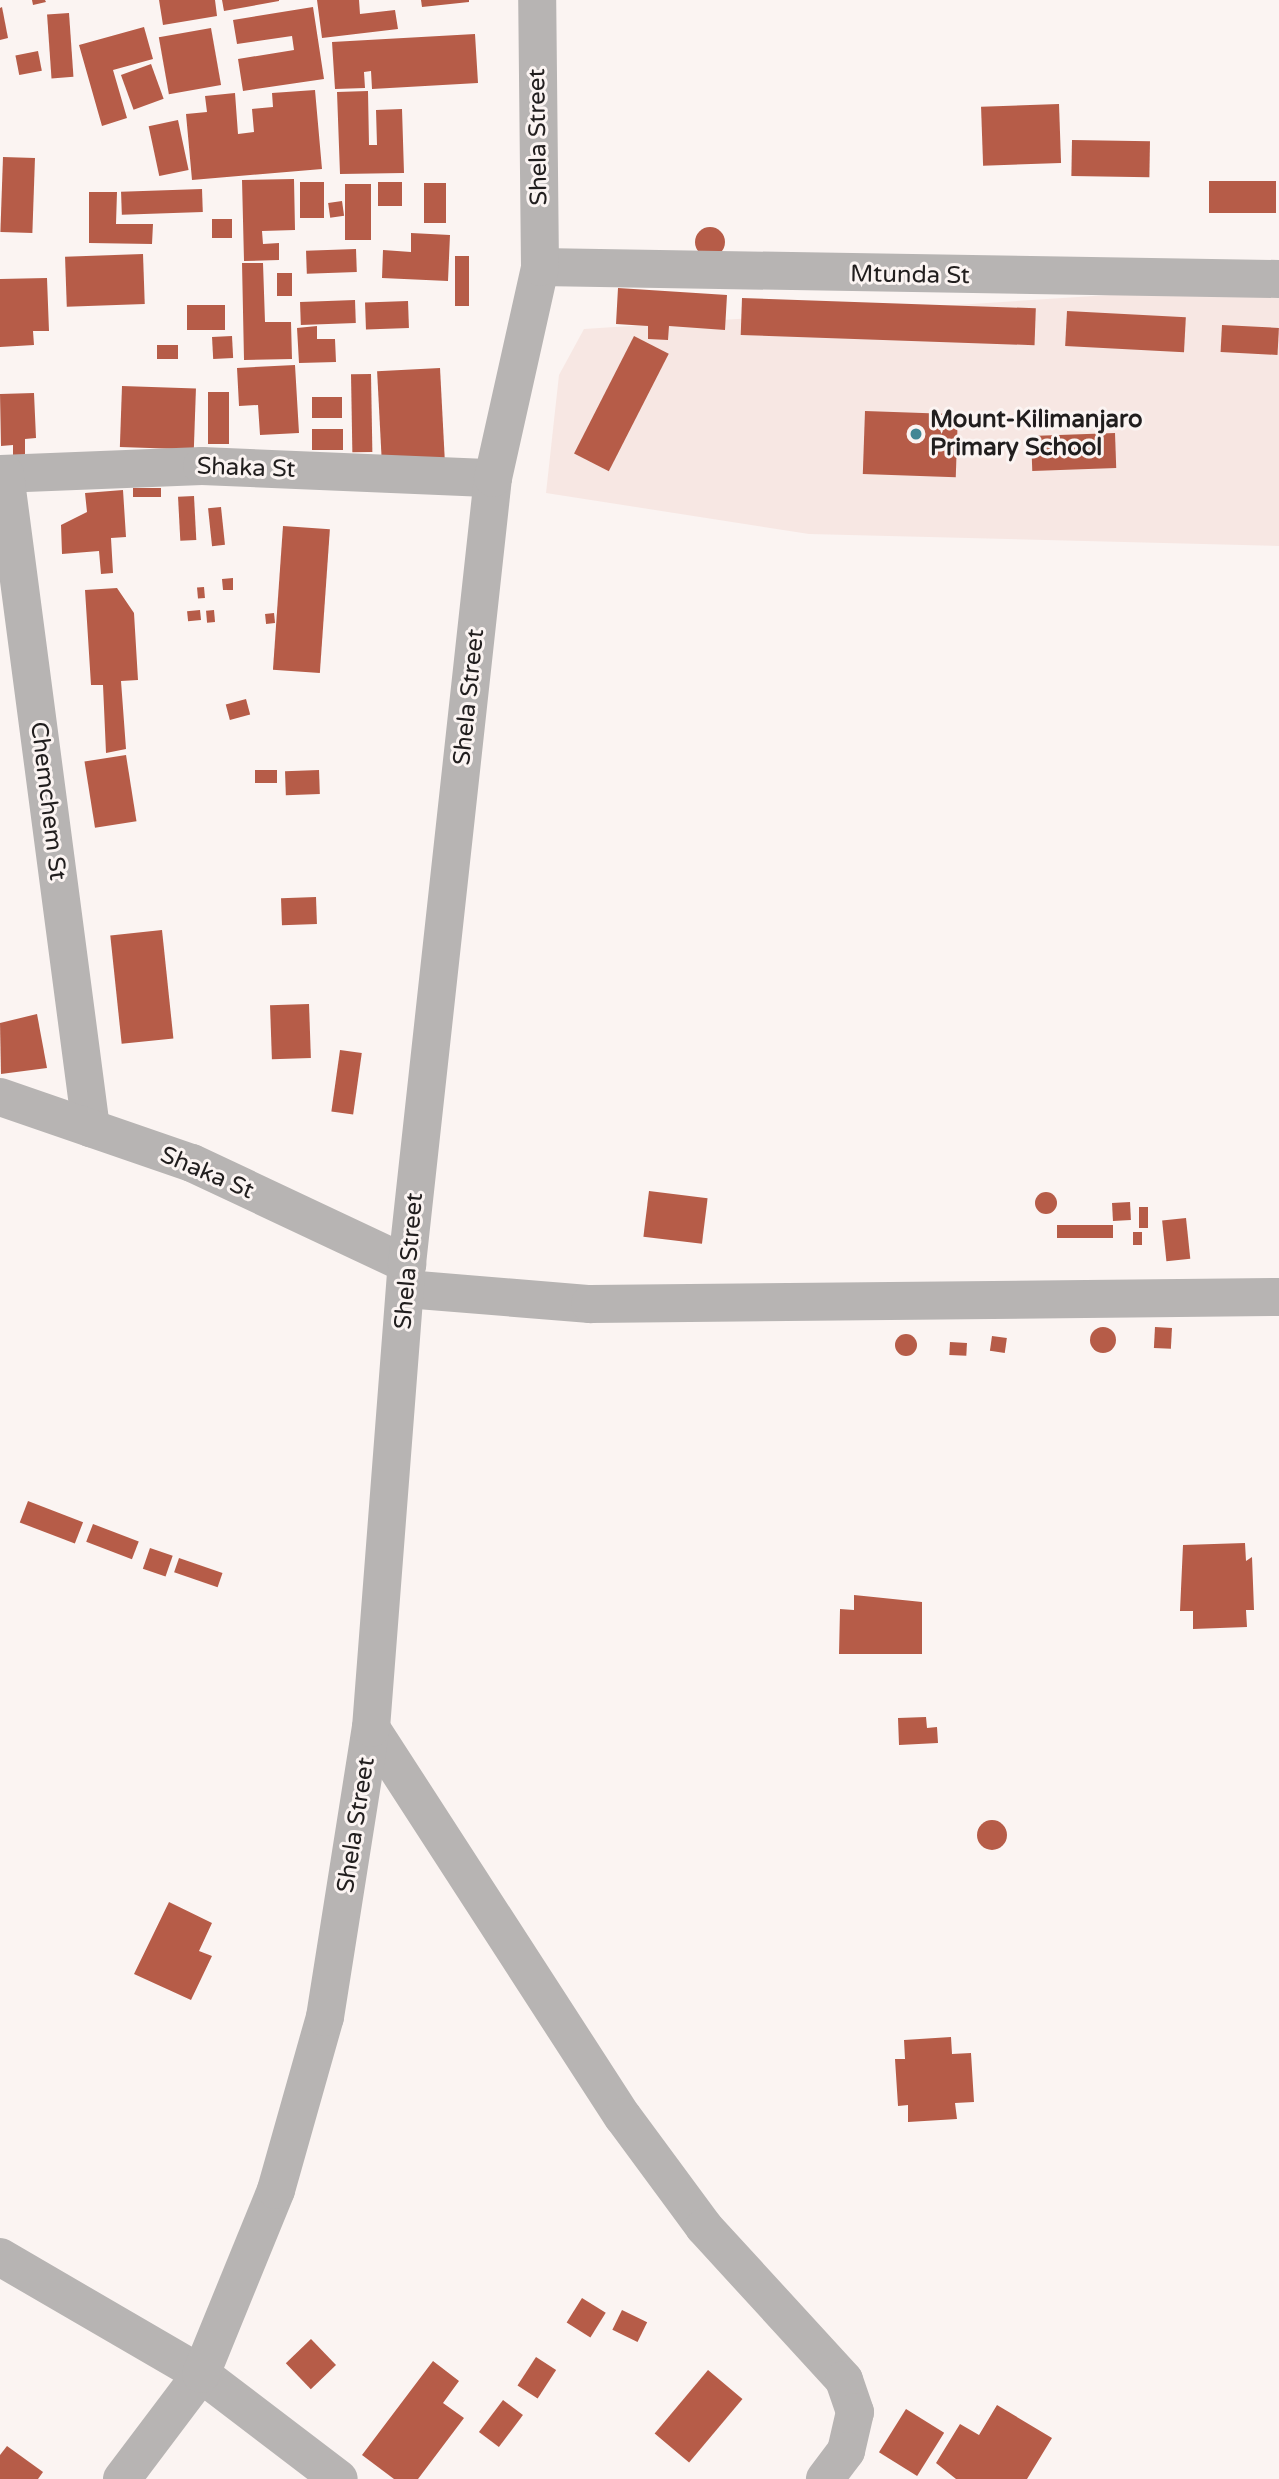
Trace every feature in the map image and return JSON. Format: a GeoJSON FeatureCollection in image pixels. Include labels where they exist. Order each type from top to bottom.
{"type":"FeatureCollection","features":[{"type":"Feature","properties":{"kind":"street","name":"Shela Street"},"geometry":{"type":"LineString","coordinates":[[122,2479],[201,2374],[276,2190],[325,2017],[371,1728],[407,1276],[493,478],[540,267],[537,0]]}},
{"type":"Feature","properties":{"kind":"street","name":"Mtunda St"},"geometry":{"type":"LineString","coordinates":[[540,267],[1279,279]]}},
{"type":"Feature","properties":{"kind":"street","name":"Shaka St"},"geometry":{"type":"LineString","coordinates":[[3,474],[202,466],[493,478]]}},
{"type":"Feature","properties":{"kind":"street","name":"Chemchem St"},"geometry":{"type":"LineString","coordinates":[[3,474],[91,1128]]}},
{"type":"Feature","properties":{"kind":"street","name":"Shaka St"},"geometry":{"type":"LineString","coordinates":[[0,1097],[192,1163],[407,1276]]}},
{"type":"Feature","properties":{"kind":"street"},"geometry":{"type":"LineString","coordinates":[[407,1276],[604,1304],[1279,1297]]}},
{"type":"Feature","properties":{"kind":"street"},"geometry":{"type":"LineString","coordinates":[[371,1728],[623,2117],[704,2227],[844,2380],[855,2412],[846,2451],[825,2479]]}},
{"type":"Feature","properties":{"kind":"street"},"geometry":{"type":"LineString","coordinates":[[0,2257],[201,2374],[339,2479]]}},
{"type":"Feature","properties":{"kind":"shaded area","name":"Mount-Kilimanjaro Primary School"},"geometry":{"type":"Polygon","coordinates":[[[1279,284],[1279,546],[809,534],[546,493],[559,375],[584,329],[1279,284]]]}},
{"type":"Feature","properties":{"kind":"building"},"geometry":{"type":"Polygon","coordinates":[[[32,0],[45,0],[46,2],[33,5],[32,0]]]}},
{"type":"Feature","properties":{"kind":"building"},"geometry":{"type":"Polygon","coordinates":[[[159,0],[215,0],[217,16],[163,25],[159,0]]]}},
{"type":"Feature","properties":{"kind":"building"},"geometry":{"type":"Polygon","coordinates":[[[222,0],[279,0],[279,1],[224,11],[222,0]]]}},
{"type":"Feature","properties":{"kind":"building"},"geometry":{"type":"Polygon","coordinates":[[[317,0],[359,0],[360,14],[395,10],[398,29],[322,38],[317,0]]]}},
{"type":"Feature","properties":{"kind":"building"},"geometry":{"type":"Polygon","coordinates":[[[421,0],[469,0],[469,2],[422,7],[421,0]]]}},
{"type":"Feature","properties":{"kind":"building"},"geometry":{"type":"Polygon","coordinates":[[[2,7],[8,38],[0,40],[0,8],[2,7]]]}},
{"type":"Feature","properties":{"kind":"building"},"geometry":{"type":"Polygon","coordinates":[[[313,7],[324,79],[243,91],[238,59],[294,50],[292,36],[237,44],[233,20],[313,7]]]}},
{"type":"Feature","properties":{"kind":"building"},"geometry":{"type":"Polygon","coordinates":[[[69,13],[73,77],[52,78],[47,15],[69,13]]]}},
{"type":"Feature","properties":{"kind":"building"},"geometry":{"type":"Polygon","coordinates":[[[144,27],[153,59],[113,70],[127,118],[102,126],[79,45],[144,27]]]}},
{"type":"Feature","properties":{"kind":"building"},"geometry":{"type":"Polygon","coordinates":[[[211,28],[221,85],[169,94],[159,37],[211,28]]]}},
{"type":"Feature","properties":{"kind":"building"},"geometry":{"type":"Polygon","coordinates":[[[475,34],[478,83],[372,89],[371,71],[364,72],[365,88],[335,89],[332,42],[475,34]]]}},
{"type":"Feature","properties":{"kind":"building"},"geometry":{"type":"Polygon","coordinates":[[[38,51],[42,71],[19,75],[15,55],[38,51]]]}},
{"type":"Feature","properties":{"kind":"building"},"geometry":{"type":"Polygon","coordinates":[[[151,64],[164,99],[134,110],[121,75],[151,64]]]}},
{"type":"Feature","properties":{"kind":"building"},"geometry":{"type":"Polygon","coordinates":[[[315,90],[322,169],[192,180],[186,114],[207,112],[205,96],[235,93],[238,134],[254,132],[252,109],[273,107],[272,93],[315,90]]]}},
{"type":"Feature","properties":{"kind":"building"},"geometry":{"type":"Polygon","coordinates":[[[368,91],[369,145],[377,145],[376,110],[402,109],[404,173],[340,174],[337,92],[368,91]]]}},
{"type":"Feature","properties":{"kind":"building"},"geometry":{"type":"Polygon","coordinates":[[[1059,104],[1061,163],[983,166],[981,107],[1059,104]]]}},
{"type":"Feature","properties":{"kind":"building"},"geometry":{"type":"Polygon","coordinates":[[[178,120],[189,170],[159,176],[149,126],[178,120]]]}},
{"type":"Feature","properties":{"kind":"building"},"geometry":{"type":"Polygon","coordinates":[[[1072,140],[1150,141],[1149,177],[1071,176],[1072,140]]]}},
{"type":"Feature","properties":{"kind":"building"},"geometry":{"type":"Polygon","coordinates":[[[3,157],[35,158],[32,233],[0,232],[3,157]]]}},
{"type":"Feature","properties":{"kind":"building"},"geometry":{"type":"Polygon","coordinates":[[[294,179],[295,230],[262,231],[263,244],[279,243],[279,260],[244,261],[242,180],[294,179]]]}},
{"type":"Feature","properties":{"kind":"building"},"geometry":{"type":"Polygon","coordinates":[[[1209,181],[1276,181],[1276,213],[1209,213],[1209,181]]]}},
{"type":"Feature","properties":{"kind":"building"},"geometry":{"type":"Polygon","coordinates":[[[300,182],[324,182],[324,218],[300,218],[300,182]]]}},
{"type":"Feature","properties":{"kind":"building"},"geometry":{"type":"Polygon","coordinates":[[[378,182],[402,182],[402,206],[378,206],[378,182]]]}},
{"type":"Feature","properties":{"kind":"building"},"geometry":{"type":"Polygon","coordinates":[[[424,183],[446,183],[446,223],[424,223],[424,183]]]}},
{"type":"Feature","properties":{"kind":"building"},"geometry":{"type":"Polygon","coordinates":[[[345,184],[371,184],[371,240],[345,240],[345,184]]]}},
{"type":"Feature","properties":{"kind":"building"},"geometry":{"type":"Polygon","coordinates":[[[202,189],[203,212],[122,215],[121,192],[202,189]]]}},
{"type":"Feature","properties":{"kind":"building"},"geometry":{"type":"Polygon","coordinates":[[[89,192],[117,192],[116,224],[153,224],[152,244],[89,243],[89,192]]]}},
{"type":"Feature","properties":{"kind":"building"},"geometry":{"type":"Polygon","coordinates":[[[342,201],[344,216],[330,218],[328,203],[342,201]]]}},
{"type":"Feature","properties":{"kind":"building"},"geometry":{"type":"Polygon","coordinates":[[[212,219],[232,219],[232,238],[212,238],[212,219]]]}},
{"type":"Feature","properties":{"kind":"building"},"geometry":{"type":"Polygon","coordinates":[[[710,227],[721,231],[725,242],[721,253],[710,257],[699,253],[695,242],[699,231],[710,227]]]}},
{"type":"Feature","properties":{"kind":"building"},"geometry":{"type":"Polygon","coordinates":[[[411,233],[450,235],[448,281],[382,278],[383,250],[411,252],[411,233]]]}},
{"type":"Feature","properties":{"kind":"building"},"geometry":{"type":"Polygon","coordinates":[[[356,249],[357,272],[307,274],[306,251],[356,249]]]}},
{"type":"Feature","properties":{"kind":"building"},"geometry":{"type":"Polygon","coordinates":[[[143,254],[145,304],[67,307],[65,257],[143,254]]]}},
{"type":"Feature","properties":{"kind":"building"},"geometry":{"type":"Polygon","coordinates":[[[455,256],[469,256],[469,306],[455,306],[455,256]]]}},
{"type":"Feature","properties":{"kind":"building"},"geometry":{"type":"Polygon","coordinates":[[[242,263],[263,263],[265,322],[291,322],[292,359],[244,360],[242,263]]]}},
{"type":"Feature","properties":{"kind":"building"},"geometry":{"type":"Polygon","coordinates":[[[277,273],[292,273],[292,296],[277,296],[277,273]]]}},
{"type":"Feature","properties":{"kind":"building"},"geometry":{"type":"Polygon","coordinates":[[[47,278],[49,331],[33,331],[34,345],[0,347],[0,279],[47,278]]]}},
{"type":"Feature","properties":{"kind":"building"},"geometry":{"type":"Polygon","coordinates":[[[618,288],[727,295],[725,330],[669,326],[668,340],[648,339],[648,326],[616,324],[618,288]]]}},
{"type":"Feature","properties":{"kind":"building"},"geometry":{"type":"Polygon","coordinates":[[[742,298],[1036,308],[1035,345],[741,335],[742,298]]]}},
{"type":"Feature","properties":{"kind":"building"},"geometry":{"type":"Polygon","coordinates":[[[355,300],[356,323],[301,325],[300,302],[355,300]]]}},
{"type":"Feature","properties":{"kind":"building"},"geometry":{"type":"Polygon","coordinates":[[[408,301],[409,328],[366,329],[365,303],[408,301]]]}},
{"type":"Feature","properties":{"kind":"building"},"geometry":{"type":"Polygon","coordinates":[[[187,305],[225,305],[225,330],[187,330],[187,305]]]}},
{"type":"Feature","properties":{"kind":"building"},"geometry":{"type":"Polygon","coordinates":[[[1067,311],[1186,317],[1184,352],[1065,346],[1067,311]]]}},
{"type":"Feature","properties":{"kind":"building"},"geometry":{"type":"Polygon","coordinates":[[[1222,325],[1279,328],[1278,355],[1221,352],[1222,325]]]}},
{"type":"Feature","properties":{"kind":"building"},"geometry":{"type":"Polygon","coordinates":[[[317,326],[317,339],[335,339],[336,362],[299,363],[297,328],[317,326]]]}},
{"type":"Feature","properties":{"kind":"building"},"geometry":{"type":"Polygon","coordinates":[[[232,336],[233,358],[213,359],[212,337],[232,336]]]}},
{"type":"Feature","properties":{"kind":"building"},"geometry":{"type":"Polygon","coordinates":[[[634,336],[669,354],[609,471],[574,454],[634,336]]]}},
{"type":"Feature","properties":{"kind":"building"},"geometry":{"type":"Polygon","coordinates":[[[157,345],[178,345],[178,359],[157,359],[157,345]]]}},
{"type":"Feature","properties":{"kind":"building"},"geometry":{"type":"Polygon","coordinates":[[[295,365],[299,433],[260,435],[258,405],[239,406],[237,368],[295,365]]]}},
{"type":"Feature","properties":{"kind":"building"},"geometry":{"type":"Polygon","coordinates":[[[440,368],[445,459],[382,462],[377,371],[440,368]]]}},
{"type":"Feature","properties":{"kind":"building"},"geometry":{"type":"Polygon","coordinates":[[[351,374],[371,374],[372,452],[352,452],[351,374]]]}},
{"type":"Feature","properties":{"kind":"building"},"geometry":{"type":"Polygon","coordinates":[[[122,386],[196,389],[194,450],[120,447],[122,386]]]}},
{"type":"Feature","properties":{"kind":"building"},"geometry":{"type":"Polygon","coordinates":[[[208,392],[229,392],[229,444],[208,444],[208,392]]]}},
{"type":"Feature","properties":{"kind":"building"},"geometry":{"type":"Polygon","coordinates":[[[34,393],[36,438],[25,439],[25,457],[13,458],[13,445],[1,446],[0,394],[34,393]]]}},
{"type":"Feature","properties":{"kind":"building"},"geometry":{"type":"Polygon","coordinates":[[[312,397],[342,397],[342,418],[312,418],[312,397]]]}},
{"type":"Feature","properties":{"kind":"building"},"geometry":{"type":"Polygon","coordinates":[[[865,411],[958,414],[956,477],[863,474],[865,411]]]}},
{"type":"Feature","properties":{"kind":"building"},"geometry":{"type":"Polygon","coordinates":[[[312,429],[343,429],[343,450],[312,450],[312,429]]]}},
{"type":"Feature","properties":{"kind":"building"},"geometry":{"type":"Polygon","coordinates":[[[1115,433],[1116,468],[1032,471],[1031,436],[1115,433]]]}},
{"type":"Feature","properties":{"kind":"building"},"geometry":{"type":"Polygon","coordinates":[[[133,488],[161,488],[161,497],[133,497],[133,488]]]}},
{"type":"Feature","properties":{"kind":"building"},"geometry":{"type":"Polygon","coordinates":[[[123,490],[126,537],[111,538],[113,573],[101,574],[99,551],[62,554],[61,525],[87,512],[85,493],[123,490]]]}},
{"type":"Feature","properties":{"kind":"building"},"geometry":{"type":"Polygon","coordinates":[[[194,496],[196,540],[180,541],[178,497],[194,496]]]}},
{"type":"Feature","properties":{"kind":"building"},"geometry":{"type":"Polygon","coordinates":[[[221,507],[225,545],[212,546],[208,508],[221,507]]]}},
{"type":"Feature","properties":{"kind":"building"},"geometry":{"type":"Polygon","coordinates":[[[283,526],[330,529],[320,673],[273,670],[283,526]]]}},
{"type":"Feature","properties":{"kind":"building"},"geometry":{"type":"Polygon","coordinates":[[[233,578],[233,590],[223,590],[222,579],[233,578]]]}},
{"type":"Feature","properties":{"kind":"building"},"geometry":{"type":"Polygon","coordinates":[[[204,587],[205,598],[198,599],[197,588],[204,587]]]}},
{"type":"Feature","properties":{"kind":"building"},"geometry":{"type":"Polygon","coordinates":[[[117,588],[134,613],[138,680],[121,681],[126,749],[106,753],[103,685],[91,685],[85,590],[117,588]]]}},
{"type":"Feature","properties":{"kind":"building"},"geometry":{"type":"Polygon","coordinates":[[[200,610],[201,620],[188,621],[187,611],[200,610]]]}},
{"type":"Feature","properties":{"kind":"building"},"geometry":{"type":"Polygon","coordinates":[[[214,610],[215,622],[207,623],[206,611],[214,610]]]}},
{"type":"Feature","properties":{"kind":"building"},"geometry":{"type":"Polygon","coordinates":[[[274,613],[275,623],[266,624],[265,614],[274,613]]]}},
{"type":"Feature","properties":{"kind":"building"},"geometry":{"type":"Polygon","coordinates":[[[246,699],[250,714],[230,720],[226,704],[246,699]]]}},
{"type":"Feature","properties":{"kind":"building"},"geometry":{"type":"Polygon","coordinates":[[[126,755],[136,821],[95,828],[85,762],[126,755]]]}},
{"type":"Feature","properties":{"kind":"building"},"geometry":{"type":"Polygon","coordinates":[[[255,770],[277,770],[277,783],[255,783],[255,770]]]}},
{"type":"Feature","properties":{"kind":"building"},"geometry":{"type":"Polygon","coordinates":[[[319,770],[320,794],[286,795],[285,771],[319,770]]]}},
{"type":"Feature","properties":{"kind":"building"},"geometry":{"type":"Polygon","coordinates":[[[316,897],[317,924],[282,925],[281,898],[316,897]]]}},
{"type":"Feature","properties":{"kind":"building"},"geometry":{"type":"Polygon","coordinates":[[[162,930],[173,1038],[122,1044],[110,935],[162,930]]]}},
{"type":"Feature","properties":{"kind":"building"},"geometry":{"type":"Polygon","coordinates":[[[309,1004],[311,1058],[272,1059],[270,1005],[309,1004]]]}},
{"type":"Feature","properties":{"kind":"building"},"geometry":{"type":"Polygon","coordinates":[[[37,1014],[47,1068],[1,1074],[0,1023],[37,1014]]]}},
{"type":"Feature","properties":{"kind":"building"},"geometry":{"type":"Polygon","coordinates":[[[340,1050],[362,1053],[353,1114],[331,1111],[340,1050]]]}},
{"type":"Feature","properties":{"kind":"building"},"geometry":{"type":"Polygon","coordinates":[[[649,1191],[708,1198],[702,1244],[643,1237],[649,1191]]]}},
{"type":"Feature","properties":{"kind":"building"},"geometry":{"type":"Polygon","coordinates":[[[1046,1192],[1054,1195],[1057,1203],[1054,1211],[1046,1214],[1038,1211],[1035,1203],[1038,1195],[1046,1192]]]}},
{"type":"Feature","properties":{"kind":"building"},"geometry":{"type":"Polygon","coordinates":[[[1130,1202],[1131,1220],[1113,1221],[1112,1203],[1130,1202]]]}},
{"type":"Feature","properties":{"kind":"building"},"geometry":{"type":"Polygon","coordinates":[[[1139,1207],[1148,1207],[1148,1228],[1139,1228],[1139,1207]]]}},
{"type":"Feature","properties":{"kind":"building"},"geometry":{"type":"Polygon","coordinates":[[[1186,1218],[1190,1259],[1166,1261],[1162,1221],[1186,1218]]]}},
{"type":"Feature","properties":{"kind":"building"},"geometry":{"type":"Polygon","coordinates":[[[1057,1225],[1113,1225],[1113,1238],[1057,1238],[1057,1225]]]}},
{"type":"Feature","properties":{"kind":"building"},"geometry":{"type":"Polygon","coordinates":[[[1133,1232],[1142,1232],[1142,1245],[1133,1245],[1133,1232]]]}},
{"type":"Feature","properties":{"kind":"building"},"geometry":{"type":"Polygon","coordinates":[[[1103,1327],[1112,1331],[1116,1340],[1112,1349],[1103,1353],[1094,1349],[1090,1340],[1094,1331],[1103,1327]]]}},
{"type":"Feature","properties":{"kind":"building"},"geometry":{"type":"Polygon","coordinates":[[[1155,1327],[1172,1328],[1171,1349],[1154,1348],[1155,1327]]]}},
{"type":"Feature","properties":{"kind":"building"},"geometry":{"type":"Polygon","coordinates":[[[906,1334],[914,1337],[917,1345],[914,1353],[906,1356],[898,1353],[895,1345],[898,1337],[906,1334]]]}},
{"type":"Feature","properties":{"kind":"building"},"geometry":{"type":"Polygon","coordinates":[[[992,1336],[1007,1338],[1005,1353],[990,1351],[992,1336]]]}},
{"type":"Feature","properties":{"kind":"building"},"geometry":{"type":"Polygon","coordinates":[[[950,1342],[967,1343],[966,1356],[949,1355],[950,1342]]]}},
{"type":"Feature","properties":{"kind":"building"},"geometry":{"type":"Polygon","coordinates":[[[28,1501],[83,1522],[75,1544],[20,1522],[28,1501]]]}},
{"type":"Feature","properties":{"kind":"building"},"geometry":{"type":"Polygon","coordinates":[[[93,1524],[139,1542],[132,1559],[86,1542],[93,1524]]]}},
{"type":"Feature","properties":{"kind":"building"},"geometry":{"type":"Polygon","coordinates":[[[1245,1543],[1246,1561],[1252,1557],[1254,1610],[1246,1610],[1247,1627],[1193,1629],[1193,1611],[1180,1611],[1183,1545],[1245,1543]]]}},
{"type":"Feature","properties":{"kind":"building"},"geometry":{"type":"Polygon","coordinates":[[[150,1548],[173,1556],[166,1577],[143,1569],[150,1548]]]}},
{"type":"Feature","properties":{"kind":"building"},"geometry":{"type":"Polygon","coordinates":[[[179,1558],[222,1573],[218,1587],[174,1572],[179,1558]]]}},
{"type":"Feature","properties":{"kind":"building"},"geometry":{"type":"Polygon","coordinates":[[[854,1595],[922,1602],[922,1654],[839,1654],[840,1609],[854,1610],[854,1595]]]}},
{"type":"Feature","properties":{"kind":"building"},"geometry":{"type":"Polygon","coordinates":[[[926,1717],[927,1728],[937,1727],[938,1743],[899,1745],[898,1718],[926,1717]]]}},
{"type":"Feature","properties":{"kind":"building"},"geometry":{"type":"Polygon","coordinates":[[[992,1820],[998,1821],[1006,1829],[1006,1841],[998,1849],[992,1850],[986,1849],[978,1841],[977,1835],[978,1829],[986,1821],[992,1820]]]}},
{"type":"Feature","properties":{"kind":"building"},"geometry":{"type":"Polygon","coordinates":[[[169,1902],[212,1923],[199,1951],[212,1956],[191,2000],[134,1974],[169,1902]]]}},
{"type":"Feature","properties":{"kind":"building"},"geometry":{"type":"Polygon","coordinates":[[[951,2037],[952,2054],[971,2053],[974,2102],[955,2103],[957,2119],[908,2122],[908,2105],[898,2106],[895,2059],[905,2059],[904,2040],[951,2037]]]}},
{"type":"Feature","properties":{"kind":"building"},"geometry":{"type":"Polygon","coordinates":[[[582,2298],[606,2313],[590,2337],[567,2323],[582,2298]]]}},
{"type":"Feature","properties":{"kind":"building"},"geometry":{"type":"Polygon","coordinates":[[[622,2310],[647,2322],[638,2342],[612,2330],[622,2310]]]}},
{"type":"Feature","properties":{"kind":"building"},"geometry":{"type":"Polygon","coordinates":[[[311,2339],[336,2365],[311,2389],[286,2363],[311,2339]]]}},
{"type":"Feature","properties":{"kind":"building"},"geometry":{"type":"Polygon","coordinates":[[[536,2357],[556,2370],[538,2399],[517,2386],[536,2357]]]}},
{"type":"Feature","properties":{"kind":"building"},"geometry":{"type":"Polygon","coordinates":[[[433,2361],[459,2381],[443,2403],[464,2418],[418,2479],[394,2479],[362,2455],[433,2361]]]}},
{"type":"Feature","properties":{"kind":"building"},"geometry":{"type":"Polygon","coordinates":[[[708,2370],[742,2399],[689,2463],[655,2434],[708,2370]]]}},
{"type":"Feature","properties":{"kind":"building"},"geometry":{"type":"Polygon","coordinates":[[[503,2400],[523,2415],[499,2447],[479,2432],[503,2400]]]}},
{"type":"Feature","properties":{"kind":"building"},"geometry":{"type":"Polygon","coordinates":[[[997,2405],[1052,2438],[1027,2479],[956,2479],[936,2463],[960,2424],[979,2435],[997,2405]]]}},
{"type":"Feature","properties":{"kind":"building"},"geometry":{"type":"Polygon","coordinates":[[[906,2409],[944,2433],[917,2476],[879,2452],[906,2409]]]}},
{"type":"Feature","properties":{"kind":"building"},"geometry":{"type":"Polygon","coordinates":[[[7,2446],[43,2472],[38,2479],[0,2479],[0,2455],[7,2446]]]}},
{"type":"Feature","properties":{"kind":"place","name":"Mount-Kilimanjaro Primary School"},"geometry":{"type":"Point","coordinates":[916,434]}}]}
